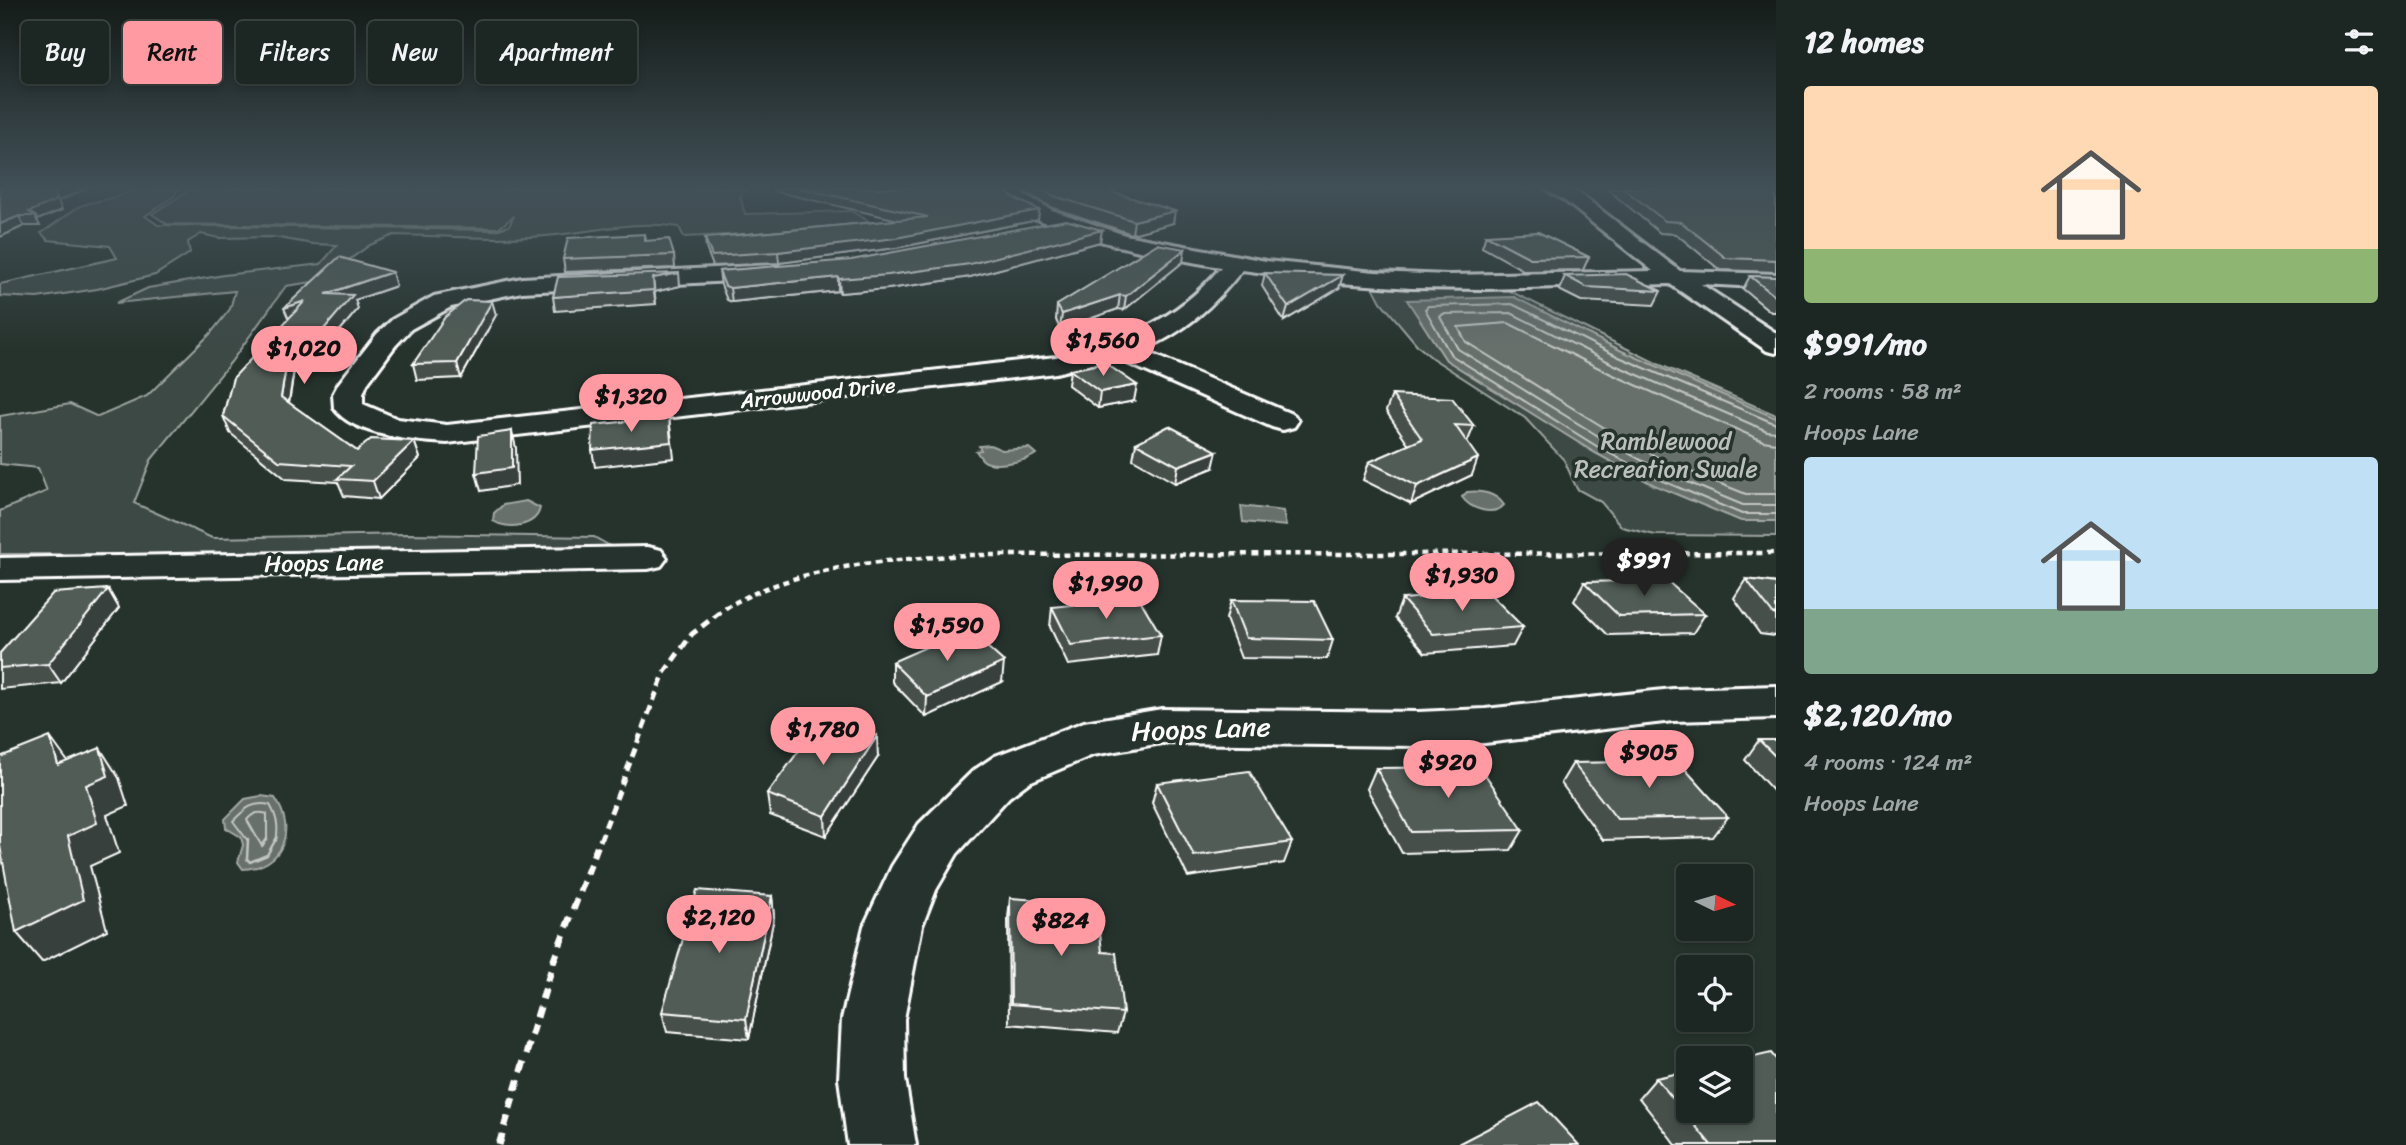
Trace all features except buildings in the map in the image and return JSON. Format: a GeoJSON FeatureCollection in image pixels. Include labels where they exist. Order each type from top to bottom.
{"type":"FeatureCollection","features":[{"type":"Feature","properties":{"kind":"street"},"geometry":{"type":"LineString","coordinates":[[1133,241],[1228,262],[1381,279],[1485,282],[1673,276],[1776,281]]}},
{"type":"Feature","properties":{"kind":"street"},"geometry":{"type":"LineString","coordinates":[[1629,241],[1673,276],[1776,345]]}},
{"type":"Feature","properties":{"kind":"street","name":"Arrowwood Drive"},"geometry":{"type":"LineString","coordinates":[[794,270],[522,285],[443,302],[402,324],[386,340],[353,383],[348,394],[349,408],[365,418],[396,429],[447,434],[1019,371],[1119,351],[1182,322],[1235,264],[1228,262]]}},
{"type":"Feature","properties":{"kind":"street"},"geometry":{"type":"LineString","coordinates":[[1119,351],[1283,421]]}},
{"type":"Feature","properties":{"kind":"street","name":"Hoops Lane"},"geometry":{"type":"LineString","coordinates":[[0,569],[648,558]]}},
{"type":"Feature","properties":{"kind":"street","name":"Hoops Lane"},"geometry":{"type":"LineString","coordinates":[[882,1145],[872,1079],[873,1019],[892,926],[911,882],[938,839],[991,784],[1012,769],[1084,739],[1162,726],[1419,729],[1485,726],[1674,705],[1776,702]]}},
{"type":"Feature","properties":{"kind":"path"},"geometry":{"type":"LineString","coordinates":[[499,1145],[554,960],[664,673],[691,635],[724,607],[765,586],[850,565],[968,555],[1776,554]]}},
{"type":"Feature","properties":{"kind":"green space"},"geometry":{"type":"Polygon","coordinates":[[[63,241],[189,241],[190,253],[155,275],[97,289],[37,298],[0,296],[0,284],[117,258],[110,246],[63,241]]]}},
{"type":"Feature","properties":{"kind":"green space"},"geometry":{"type":"Polygon","coordinates":[[[298,241],[379,241],[319,281],[286,286],[231,362],[151,460],[134,503],[212,538],[407,534],[594,537],[619,551],[0,554],[0,511],[47,491],[38,468],[0,464],[0,416],[70,404],[98,417],[147,396],[210,334],[230,309],[235,291],[116,303],[148,288],[224,275],[321,264],[337,245],[298,241]]]}},
{"type":"Feature","properties":{"kind":"green space","name":"Ramblewood Recreation Swale"},"geometry":{"type":"Polygon","coordinates":[[[1371,283],[1442,289],[1504,288],[1658,364],[1776,415],[1776,536],[1655,535],[1622,527],[1601,502],[1577,489],[1564,460],[1525,418],[1432,358],[1418,346],[1381,302],[1371,283]]]}},
{"type":"Feature","properties":{"kind":"water","name":"Ramblewood Recreation Swale"},"geometry":{"type":"Polygon","coordinates":[[[1514,297],[1622,351],[1776,418],[1776,521],[1741,521],[1654,485],[1595,453],[1446,360],[1407,300],[1514,297]]]}},
{"type":"Feature","properties":{"kind":"water"},"geometry":{"type":"Polygon","coordinates":[[[990,445],[1002,450],[1029,448],[1036,454],[1013,462],[989,463],[976,451],[981,450],[979,446],[990,445]]]}},
{"type":"Feature","properties":{"kind":"water"},"geometry":{"type":"Polygon","coordinates":[[[1467,492],[1488,493],[1504,505],[1488,511],[1476,508],[1462,497],[1467,492]]]}},
{"type":"Feature","properties":{"kind":"water"},"geometry":{"type":"Polygon","coordinates":[[[526,501],[540,508],[527,523],[513,526],[493,521],[494,513],[503,505],[526,501]]]}},
{"type":"Feature","properties":{"kind":"water"},"geometry":{"type":"Polygon","coordinates":[[[1241,506],[1283,511],[1286,526],[1243,522],[1241,506]]]}},
{"type":"Feature","properties":{"kind":"water"},"geometry":{"type":"Polygon","coordinates":[[[261,796],[275,798],[282,810],[285,834],[277,855],[257,867],[243,869],[238,862],[243,845],[241,837],[226,828],[225,819],[245,799],[261,796]]]}}]}
